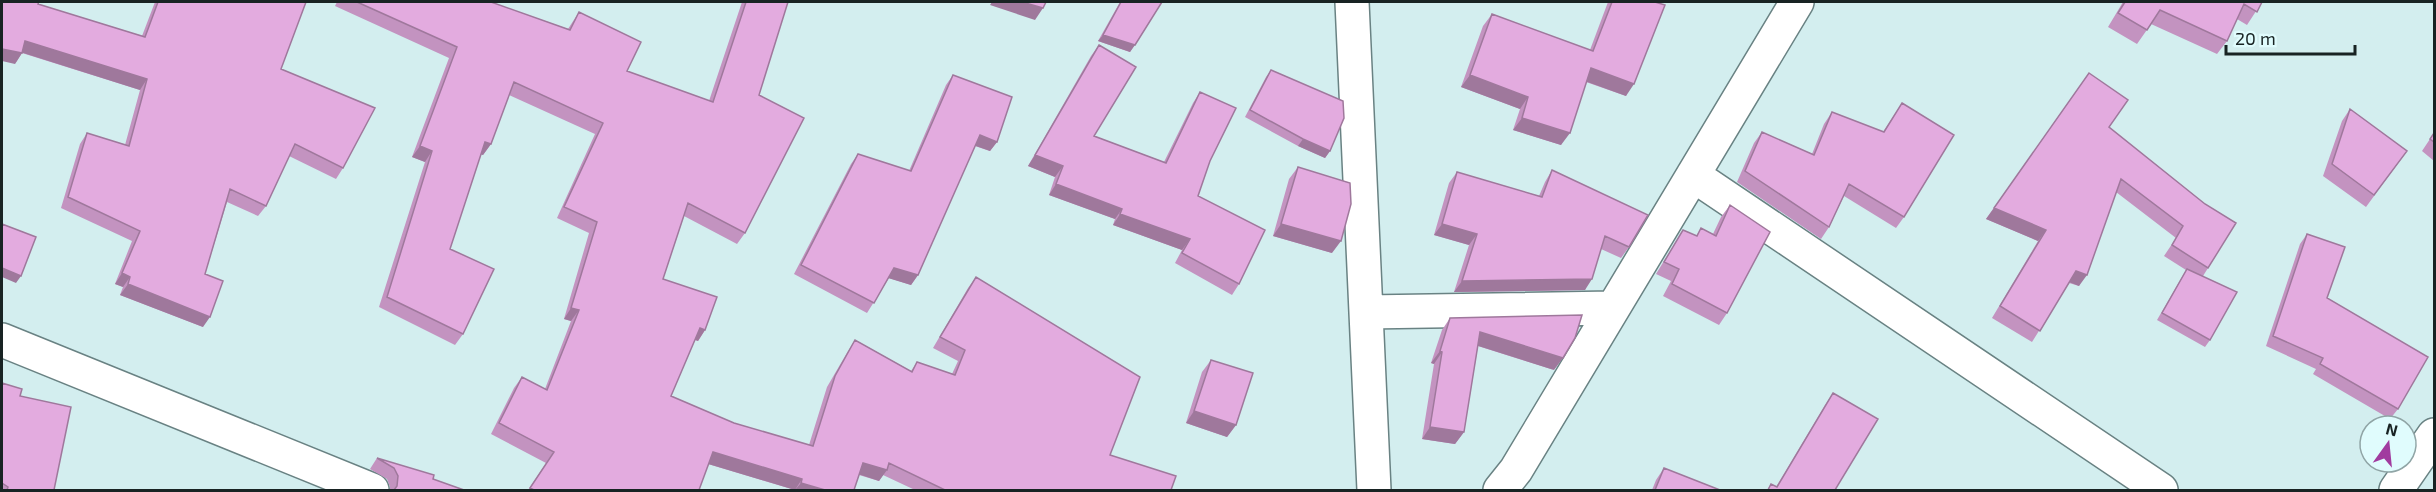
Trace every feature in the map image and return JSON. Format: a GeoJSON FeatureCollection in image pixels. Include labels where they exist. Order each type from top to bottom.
{"type":"FeatureCollection","features":[{"type":"Feature","properties":{"kind":"street"},"geometry":{"type":"LineString","coordinates":[[1352,2],[1374,490]]}},
{"type":"Feature","properties":{"kind":"street"},"geometry":{"type":"LineString","coordinates":[[1500,490],[1516,470],[1797,2]]}},
{"type":"Feature","properties":{"kind":"street"},"geometry":{"type":"LineString","coordinates":[[1693,175],[2161,490]]}},
{"type":"Feature","properties":{"kind":"street"},"geometry":{"type":"LineString","coordinates":[[1366,312],[1613,308]]}},
{"type":"Feature","properties":{"kind":"street"},"geometry":{"type":"LineString","coordinates":[[2,340],[372,490]]}},
{"type":"Feature","properties":{"kind":"street"},"geometry":{"type":"LineString","coordinates":[[2396,490],[2434,435]]}},
{"type":"Feature","properties":{"kind":"building"},"geometry":{"type":"Polygon","coordinates":[[[2,2],[39,2],[38,4],[145,37],[158,2],[306,2],[281,69],[375,108],[343,168],[295,144],[266,206],[230,189],[205,274],[223,281],[210,317],[128,284],[130,277],[122,273],[140,231],[68,197],[87,133],[129,146],[147,79],[25,41],[22,53],[2,49],[2,2]]]}},
{"type":"Feature","properties":{"kind":"building"},"geometry":{"type":"Polygon","coordinates":[[[357,2],[491,2],[570,30],[579,12],[641,42],[627,71],[713,102],[746,2],[788,2],[759,95],[804,118],[745,233],[688,203],[663,279],[717,297],[705,330],[700,328],[671,396],[734,423],[813,446],[835,376],[855,340],[912,372],[917,362],[955,375],[965,350],[940,337],[976,277],[1140,377],[1110,455],[1176,476],[1171,490],[945,490],[889,463],[887,470],[863,463],[854,490],[825,490],[801,483],[802,479],[713,452],[699,490],[534,490],[530,488],[554,452],[499,423],[522,377],[547,390],[579,310],[571,308],[597,222],[564,207],[603,123],[514,82],[491,144],[485,142],[450,249],[494,269],[463,334],[387,297],[432,151],[420,146],[457,47],[357,2]]]}},
{"type":"Feature","properties":{"kind":"building"},"geometry":{"type":"Polygon","coordinates":[[[1022,2],[1046,2],[1043,8],[1022,2]]]}},
{"type":"Feature","properties":{"kind":"building"},"geometry":{"type":"Polygon","coordinates":[[[1121,2],[1162,2],[1135,45],[1103,35],[1121,2]]]}},
{"type":"Feature","properties":{"kind":"building"},"geometry":{"type":"Polygon","coordinates":[[[1612,2],[1655,2],[1665,5],[1634,84],[1591,68],[1570,133],[1522,118],[1528,97],[1470,75],[1492,14],[1593,51],[1612,2]]]}},
{"type":"Feature","properties":{"kind":"building"},"geometry":{"type":"Polygon","coordinates":[[[2125,2],[2262,2],[2257,12],[2244,4],[2227,41],[2160,10],[2147,30],[2118,13],[2125,2]]]}},
{"type":"Feature","properties":{"kind":"building"},"geometry":{"type":"Polygon","coordinates":[[[1099,45],[1136,67],[1094,136],[1166,163],[1200,92],[1236,108],[1210,161],[1198,196],[1265,230],[1239,284],[1182,253],[1190,239],[1120,214],[1122,209],[1056,184],[1063,166],[1035,155],[1099,45]]]}},
{"type":"Feature","properties":{"kind":"building"},"geometry":{"type":"Polygon","coordinates":[[[1271,70],[1343,101],[1344,118],[1330,151],[1250,110],[1271,70]]]}},
{"type":"Feature","properties":{"kind":"building"},"geometry":{"type":"Polygon","coordinates":[[[2089,73],[2128,100],[2109,127],[2205,204],[2236,223],[2208,268],[2172,245],[2183,226],[2121,179],[2087,275],[2076,271],[2040,331],[2000,306],[2046,230],[1994,208],[2089,73]]]}},
{"type":"Feature","properties":{"kind":"building"},"geometry":{"type":"Polygon","coordinates":[[[953,75],[1012,97],[997,142],[980,135],[918,275],[894,268],[874,303],[801,265],[858,154],[911,171],[953,75]]]}},
{"type":"Feature","properties":{"kind":"building"},"geometry":{"type":"Polygon","coordinates":[[[1902,103],[1954,135],[1904,217],[1849,184],[1829,227],[1745,171],[1762,132],[1814,155],[1832,112],[1884,132],[1902,103]]]}},
{"type":"Feature","properties":{"kind":"building"},"geometry":{"type":"Polygon","coordinates":[[[2350,109],[2407,151],[2374,195],[2332,164],[2350,109]]]}},
{"type":"Feature","properties":{"kind":"building"},"geometry":{"type":"Polygon","coordinates":[[[1298,167],[1350,183],[1351,204],[1341,241],[1281,224],[1298,167]]]}},
{"type":"Feature","properties":{"kind":"building"},"geometry":{"type":"Polygon","coordinates":[[[1552,170],[1648,215],[1629,247],[1605,236],[1592,279],[1462,281],[1477,234],[1442,224],[1457,172],[1542,197],[1552,170]]]}},
{"type":"Feature","properties":{"kind":"building"},"geometry":{"type":"Polygon","coordinates":[[[1730,205],[1770,232],[1727,313],[1672,284],[1679,269],[1664,262],[1683,230],[1697,236],[1701,228],[1716,236],[1730,205]]]}},
{"type":"Feature","properties":{"kind":"building"},"geometry":{"type":"Polygon","coordinates":[[[2,224],[36,237],[21,276],[2,268],[2,224]]]}},
{"type":"Feature","properties":{"kind":"building"},"geometry":{"type":"Polygon","coordinates":[[[2307,234],[2345,247],[2327,298],[2428,357],[2398,409],[2320,364],[2323,358],[2273,336],[2307,234]]]}},
{"type":"Feature","properties":{"kind":"building"},"geometry":{"type":"Polygon","coordinates":[[[2187,269],[2237,292],[2210,340],[2162,313],[2187,269]]]}},
{"type":"Feature","properties":{"kind":"building"},"geometry":{"type":"Polygon","coordinates":[[[1582,315],[1575,338],[1563,358],[1480,332],[1464,432],[1430,427],[1442,352],[1440,351],[1450,318],[1582,315]]]}},
{"type":"Feature","properties":{"kind":"building"},"geometry":{"type":"Polygon","coordinates":[[[1211,360],[1253,373],[1236,425],[1194,411],[1211,360]]]}},
{"type":"Feature","properties":{"kind":"building"},"geometry":{"type":"Polygon","coordinates":[[[2,383],[22,389],[20,396],[71,407],[54,490],[7,490],[8,487],[2,483],[2,383]]]}},
{"type":"Feature","properties":{"kind":"building"},"geometry":{"type":"Polygon","coordinates":[[[1833,393],[1878,419],[1835,490],[1768,490],[1771,484],[1777,487],[1833,393]]]}},
{"type":"Feature","properties":{"kind":"building"},"geometry":{"type":"Polygon","coordinates":[[[377,458],[434,475],[433,479],[464,490],[394,490],[398,476],[394,468],[377,458]]]}},
{"type":"Feature","properties":{"kind":"building"},"geometry":{"type":"Polygon","coordinates":[[[1664,468],[1720,490],[1655,490],[1664,468]]]}}]}
